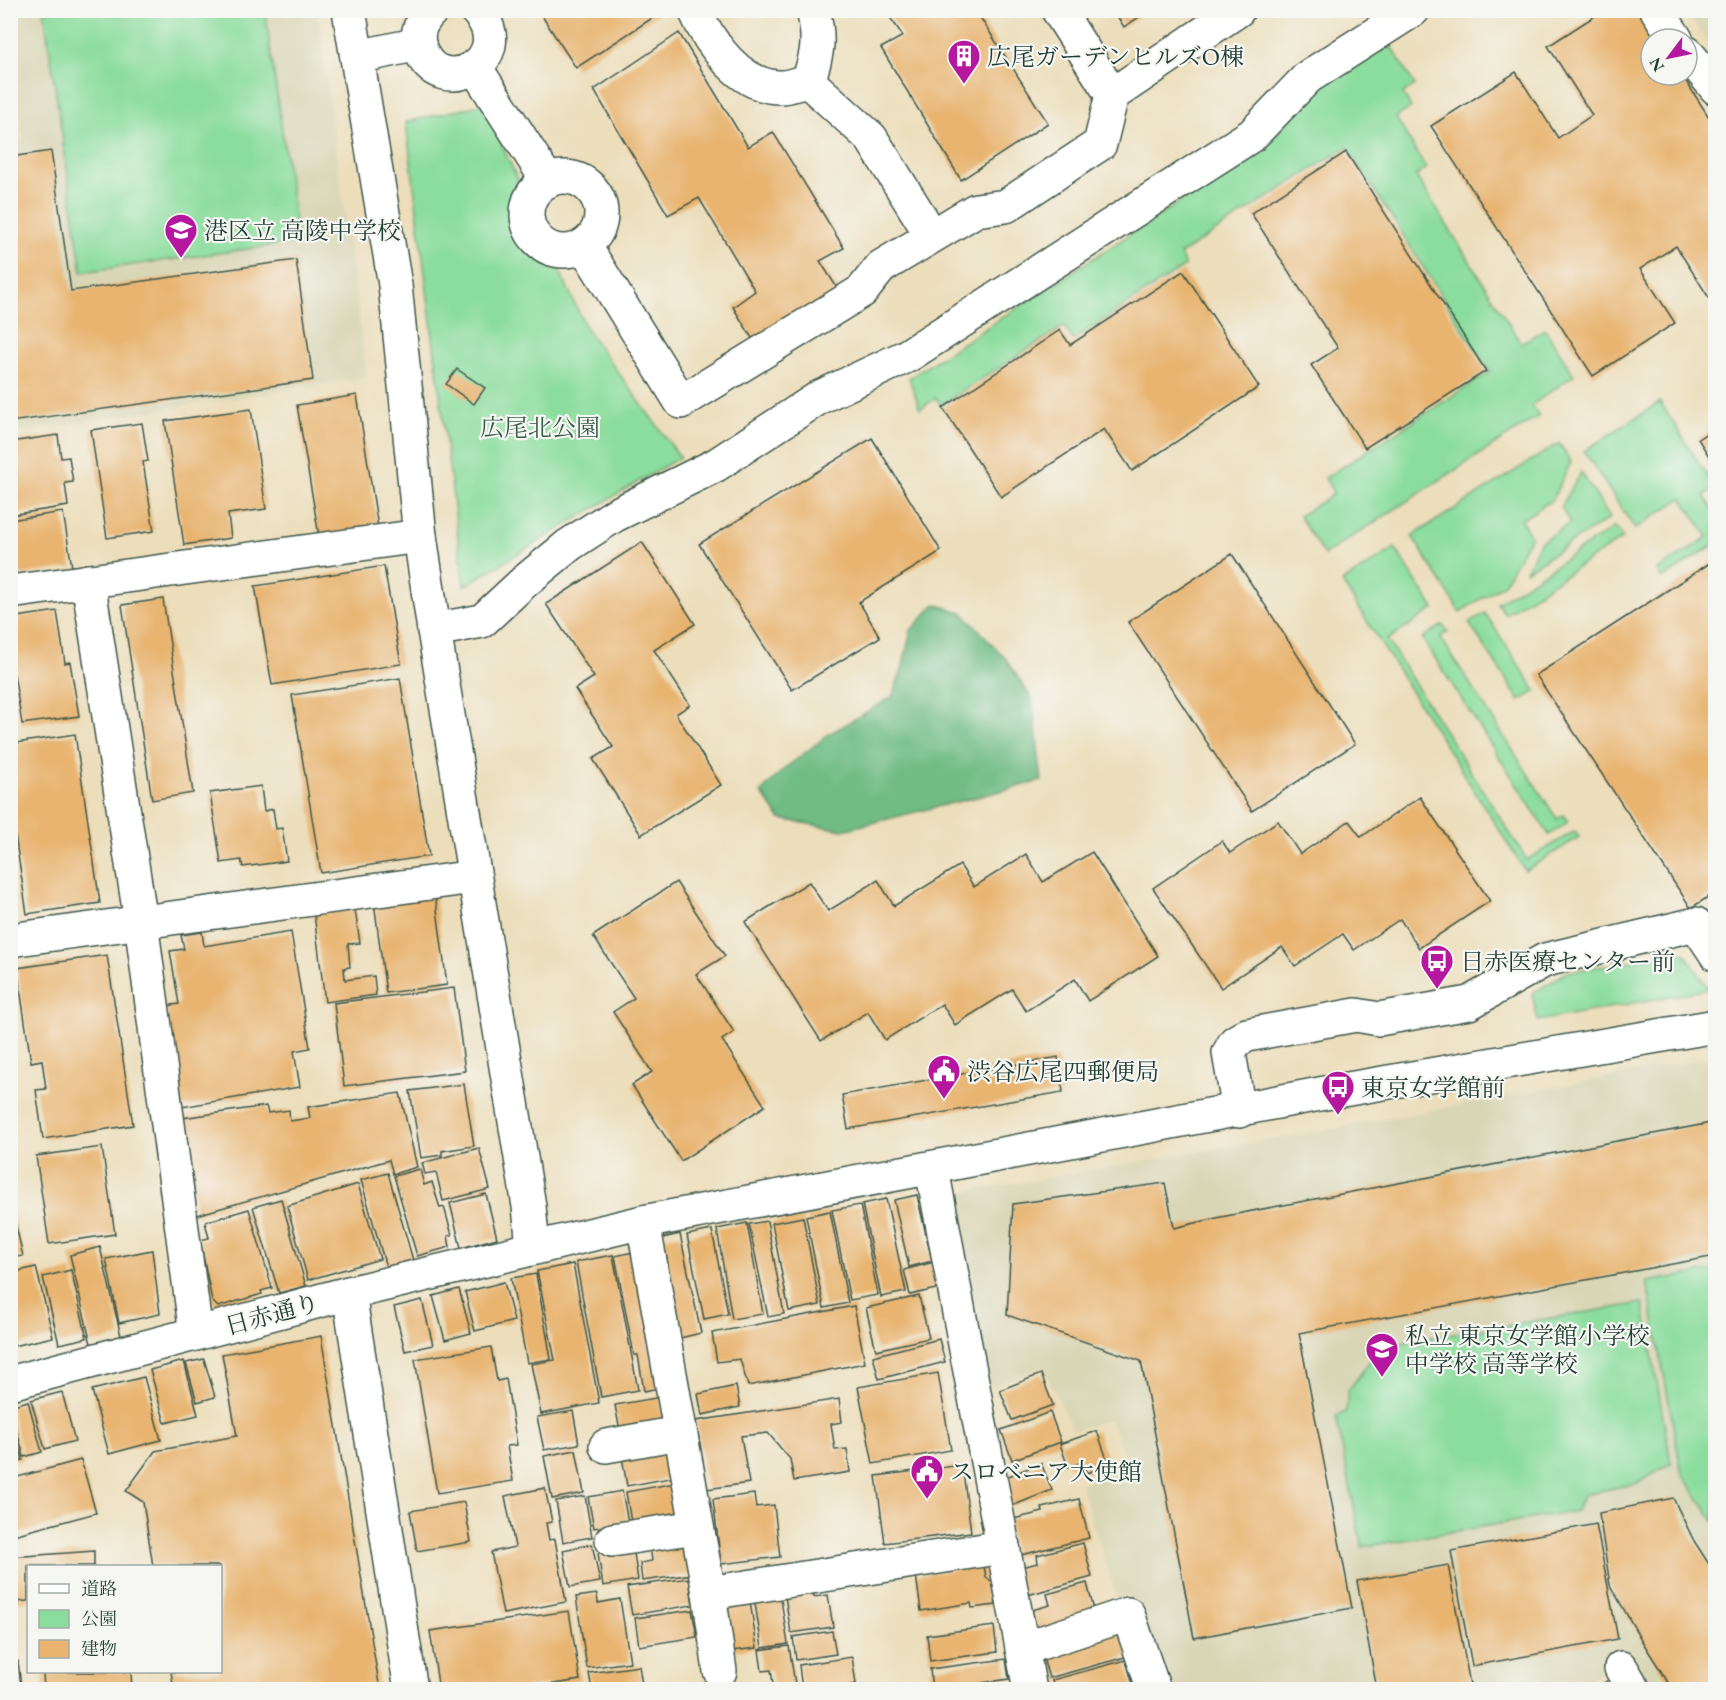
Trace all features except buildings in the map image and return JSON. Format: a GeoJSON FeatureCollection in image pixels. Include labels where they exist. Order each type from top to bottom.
{"type":"FeatureCollection","features":[{"type":"Feature","properties":{"kind":"street"},"geometry":{"type":"LineString","coordinates":[[349,10],[395,285],[420,536],[529,1206],[533,1247]]}},
{"type":"Feature","properties":{"kind":"street"},"geometry":{"type":"LineString","coordinates":[[432,10],[423,20],[418,32],[419,44],[423,56],[430,65],[452,75],[464,73],[483,60],[490,39],[490,18]]}},
{"type":"Feature","properties":{"kind":"street"},"geometry":{"type":"LineString","coordinates":[[695,10],[708,37],[721,55],[754,81],[780,87],[808,81]]}},
{"type":"Feature","properties":{"kind":"street"},"geometry":{"type":"LineString","coordinates":[[808,81],[816,59],[818,31],[813,10]]}},
{"type":"Feature","properties":{"kind":"street"},"geometry":{"type":"LineString","coordinates":[[1058,10],[1112,95]]}},
{"type":"Feature","properties":{"kind":"street"},"geometry":{"type":"LineString","coordinates":[[584,245],[681,402],[862,291],[881,267],[976,210],[1006,206],[1100,144],[1112,95],[1238,10]]}},
{"type":"Feature","properties":{"kind":"street"},"geometry":{"type":"LineString","coordinates":[[434,630],[482,621],[569,545],[615,515],[716,465],[820,397],[906,356],[1252,135],[1308,77],[1413,10]]}},
{"type":"Feature","properties":{"kind":"street"},"geometry":{"type":"LineString","coordinates":[[1657,10],[1668,27]]}},
{"type":"Feature","properties":{"kind":"street"},"geometry":{"type":"LineString","coordinates":[[357,57],[419,44]]}},
{"type":"Feature","properties":{"kind":"street"},"geometry":{"type":"LineString","coordinates":[[475,67],[548,181]]}},
{"type":"Feature","properties":{"kind":"street"},"geometry":{"type":"LineString","coordinates":[[1699,68],[1716,88]]}},
{"type":"Feature","properties":{"kind":"street"},"geometry":{"type":"LineString","coordinates":[[808,81],[871,138],[932,236]]}},
{"type":"Feature","properties":{"kind":"street"},"geometry":{"type":"LineString","coordinates":[[560,177],[584,182],[593,190],[599,201],[600,226],[594,237],[574,250],[562,251],[550,248],[540,242],[532,232],[528,221],[529,203],[538,188],[548,181],[560,177]]}},
{"type":"Feature","properties":{"kind":"street"},"geometry":{"type":"LineString","coordinates":[[10,592],[420,536]]}},
{"type":"Feature","properties":{"kind":"street"},"geometry":{"type":"LineString","coordinates":[[88,581],[141,922],[196,1334]]}},
{"type":"Feature","properties":{"kind":"street"},"geometry":{"type":"LineString","coordinates":[[10,940],[474,877]]}},
{"type":"Feature","properties":{"kind":"street"},"geometry":{"type":"LineString","coordinates":[[1239,1111],[1229,1053],[1240,1037],[1356,1015],[1379,1019],[1469,1003],[1545,960],[1707,934]]}},
{"type":"Feature","properties":{"kind":"street","name":"日赤通り"},"geometry":{"type":"LineString","coordinates":[[10,1383],[349,1293],[643,1222],[1325,1093],[1716,1026]]}},
{"type":"Feature","properties":{"kind":"street"},"geometry":{"type":"LineString","coordinates":[[932,1169],[1030,1689]]}},
{"type":"Feature","properties":{"kind":"street"},"geometry":{"type":"LineString","coordinates":[[643,1222],[709,1593],[720,1671]]}},
{"type":"Feature","properties":{"kind":"street"},"geometry":{"type":"LineString","coordinates":[[349,1293],[411,1689]]}},
{"type":"Feature","properties":{"kind":"street"},"geometry":{"type":"LineString","coordinates":[[606,1446],[679,1433]]}},
{"type":"Feature","properties":{"kind":"street"},"geometry":{"type":"LineString","coordinates":[[612,1540],[696,1527]]}},
{"type":"Feature","properties":{"kind":"street"},"geometry":{"type":"LineString","coordinates":[[709,1593],[1003,1547]]}},
{"type":"Feature","properties":{"kind":"street"},"geometry":{"type":"LineString","coordinates":[[1022,1648],[1128,1614],[1154,1689]]}},
{"type":"Feature","properties":{"kind":"shaded area","name":"港区立 高陵中学校"},"geometry":{"type":"Polygon","coordinates":[[[11,11],[317,11],[367,377],[11,433],[10,141],[23,139],[11,60],[11,11]]]}},
{"type":"Feature","properties":{"kind":"shaded area"},"geometry":{"type":"Polygon","coordinates":[[[1687,11],[1715,11],[1715,55],[1699,27],[1687,11]]]}},
{"type":"Feature","properties":{"kind":"shaded area","name":"私立 東京女学館小学校 中学校 高等学校"},"geometry":{"type":"Polygon","coordinates":[[[1715,1057],[1715,1689],[1645,1689],[1626,1658],[1574,1689],[1166,1689],[1119,1606],[1080,1484],[1128,1465],[1110,1419],[1073,1431],[1043,1367],[985,1388],[952,1201],[958,1193],[1322,1131],[1715,1057]]]}},
{"type":"Feature","properties":{"kind":"green space"},"geometry":{"type":"Polygon","coordinates":[[[44,11],[265,11],[298,242],[82,272],[44,11]]]}},
{"type":"Feature","properties":{"kind":"green space"},"geometry":{"type":"Polygon","coordinates":[[[1383,45],[1392,48],[1415,85],[1403,93],[1411,107],[1396,118],[1426,168],[1416,176],[1521,343],[1545,329],[1574,375],[1532,405],[1539,416],[1324,555],[1299,516],[1334,494],[1325,478],[1490,372],[1347,147],[1180,254],[1185,266],[1073,340],[1064,326],[941,405],[936,398],[920,409],[909,378],[1266,146],[1309,93],[1383,45]]]}},
{"type":"Feature","properties":{"kind":"green space","name":"広尾北公園"},"geometry":{"type":"Polygon","coordinates":[[[483,104],[587,330],[680,457],[464,586],[406,122],[483,104]]]}},
{"type":"Feature","properties":{"kind":"green space"},"geometry":{"type":"Polygon","coordinates":[[[1660,402],[1715,488],[1704,495],[1715,513],[1715,544],[1662,579],[1657,571],[1708,537],[1682,498],[1635,529],[1584,451],[1660,402]]]}},
{"type":"Feature","properties":{"kind":"green space"},"geometry":{"type":"Polygon","coordinates":[[[1559,443],[1571,462],[1552,500],[1521,520],[1531,536],[1503,585],[1460,612],[1412,536],[1559,443]]]}},
{"type":"Feature","properties":{"kind":"green space"},"geometry":{"type":"Polygon","coordinates":[[[1581,472],[1610,518],[1526,571],[1540,542],[1570,523],[1561,507],[1581,472]]]}},
{"type":"Feature","properties":{"kind":"green space"},"geometry":{"type":"Polygon","coordinates":[[[1615,527],[1623,538],[1505,614],[1497,603],[1615,527]]]}},
{"type":"Feature","properties":{"kind":"green space"},"geometry":{"type":"Polygon","coordinates":[[[1395,548],[1434,609],[1387,640],[1527,860],[1575,831],[1579,837],[1525,871],[1342,582],[1395,548]]]}},
{"type":"Feature","properties":{"kind":"green space"},"geometry":{"type":"Polygon","coordinates":[[[935,604],[963,613],[1006,659],[1032,699],[1042,781],[843,830],[780,819],[761,792],[784,769],[829,734],[892,697],[902,670],[911,630],[935,604]]]}},
{"type":"Feature","properties":{"kind":"green space"},"geometry":{"type":"Polygon","coordinates":[[[1485,613],[1536,691],[1520,701],[1469,623],[1485,613]]]}},
{"type":"Feature","properties":{"kind":"green space"},"geometry":{"type":"Polygon","coordinates":[[[1443,625],[1448,632],[1440,637],[1557,819],[1564,815],[1568,822],[1549,835],[1422,638],[1443,625]]]}},
{"type":"Feature","properties":{"kind":"green space"},"geometry":{"type":"Polygon","coordinates":[[[1684,952],[1709,989],[1538,1021],[1532,993],[1567,972],[1684,952]]]}},
{"type":"Feature","properties":{"kind":"green space"},"geometry":{"type":"Polygon","coordinates":[[[1716,1270],[1715,1522],[1682,1474],[1647,1282],[1716,1270]]]}},
{"type":"Feature","properties":{"kind":"green space"},"geometry":{"type":"Polygon","coordinates":[[[1643,1303],[1671,1463],[1638,1483],[1584,1494],[1576,1511],[1362,1547],[1336,1416],[1346,1412],[1348,1391],[1381,1346],[1643,1303]]]}},
{"type":"Feature","properties":{"kind":"place","name":"広尾ガーデンヒルズO棟"},"geometry":{"type":"Point","coordinates":[964,85]}},
{"type":"Feature","properties":{"kind":"place","name":"港区立 高陵中学校"},"geometry":{"type":"Point","coordinates":[181,259]}},
{"type":"Feature","properties":{"kind":"place","name":"日赤医療センター前"},"geometry":{"type":"Point","coordinates":[1437,990]}},
{"type":"Feature","properties":{"kind":"place","name":"渋谷広尾四郵便局"},"geometry":{"type":"Point","coordinates":[944,1100]}},
{"type":"Feature","properties":{"kind":"place","name":"東京女学館前"},"geometry":{"type":"Point","coordinates":[1338,1116]}},
{"type":"Feature","properties":{"kind":"place","name":"私立 東京女学館小学校 中学校 高等学校"},"geometry":{"type":"Point","coordinates":[1382,1378]}},
{"type":"Feature","properties":{"kind":"place","name":"スロベニア大使館"},"geometry":{"type":"Point","coordinates":[927,1500]}}]}
